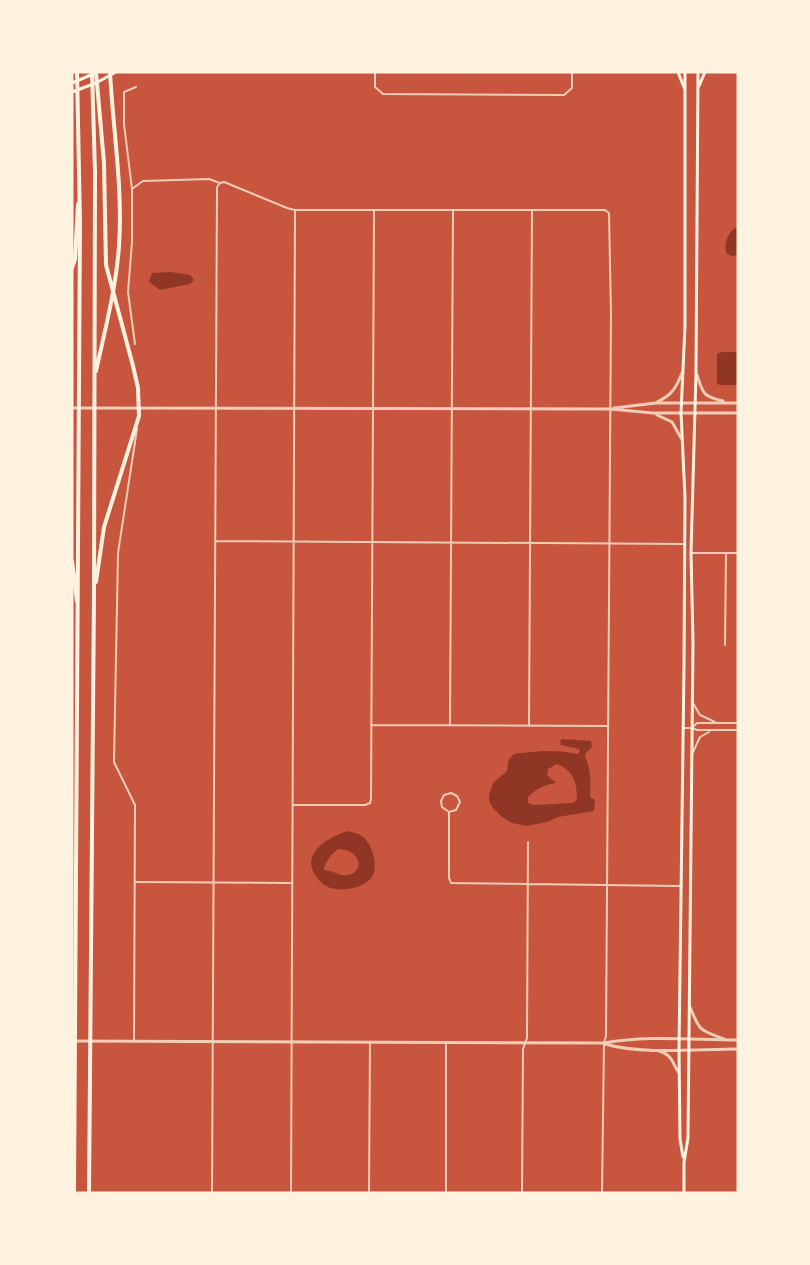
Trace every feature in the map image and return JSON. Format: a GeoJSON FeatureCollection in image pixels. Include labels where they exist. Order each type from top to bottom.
{"type":"FeatureCollection","features":[{"type":"Feature","properties":{"kind":"highway"},"geometry":{"type":"LineString","coordinates":[[74,1193],[79,618],[79,173],[75,72]]}},
{"type":"Feature","properties":{"kind":"highway"},"geometry":{"type":"LineString","coordinates":[[94,592],[104,527],[137,424],[139,408],[138,388],[106,265],[105,181],[95,72]]}},
{"type":"Feature","properties":{"kind":"highway"},"geometry":{"type":"LineString","coordinates":[[89,1193],[95,72]]}},
{"type":"Feature","properties":{"kind":"highway"},"geometry":{"type":"LineString","coordinates":[[94,381],[111,308],[119,244],[119,190],[110,72]]}},
{"type":"Feature","properties":{"kind":"highway"},"geometry":{"type":"LineString","coordinates":[[72,268],[75,259],[79,173]]}},
{"type":"Feature","properties":{"kind":"highway"},"geometry":{"type":"LineString","coordinates":[[72,561],[79,618]]}},
{"type":"Feature","properties":{"kind":"main road"},"geometry":{"type":"LineString","coordinates":[[74,84],[95,72]]}},
{"type":"Feature","properties":{"kind":"main road"},"geometry":{"type":"LineString","coordinates":[[72,92],[116,72]]}},
{"type":"Feature","properties":{"kind":"main road"},"geometry":{"type":"LineString","coordinates":[[678,72],[685,90]]}},
{"type":"Feature","properties":{"kind":"main road"},"geometry":{"type":"LineString","coordinates":[[684,1162],[680,1139],[679,1040],[685,495],[681,403],[685,326],[685,72]]}},
{"type":"Feature","properties":{"kind":"main road"},"geometry":{"type":"LineString","coordinates":[[684,1193],[684,1162],[688,1138],[692,755],[691,553],[696,373],[698,72]]}},
{"type":"Feature","properties":{"kind":"main road"},"geometry":{"type":"LineString","coordinates":[[698,88],[705,72]]}},
{"type":"Feature","properties":{"kind":"street"},"geometry":{"type":"LineString","coordinates":[[375,72],[375,87],[383,94],[564,95],[572,88],[572,72]]}},
{"type":"Feature","properties":{"kind":"street"},"geometry":{"type":"LineString","coordinates":[[135,344],[128,292],[132,242],[132,189],[123,99],[124,92],[136,87]]}},
{"type":"Feature","properties":{"kind":"street"},"geometry":{"type":"LineString","coordinates":[[132,189],[142,181],[209,179],[295,210],[605,210],[609,213],[611,291],[606,1036],[603,1043],[602,1193]]}},
{"type":"Feature","properties":{"kind":"street"},"geometry":{"type":"LineString","coordinates":[[212,1193],[215,408],[217,187],[220,183]]}},
{"type":"Feature","properties":{"kind":"street"},"geometry":{"type":"LineString","coordinates":[[291,1193],[295,210]]}},
{"type":"Feature","properties":{"kind":"street"},"geometry":{"type":"LineString","coordinates":[[293,805],[370,803],[374,210]]}},
{"type":"Feature","properties":{"kind":"street"},"geometry":{"type":"LineString","coordinates":[[450,725],[453,210]]}},
{"type":"Feature","properties":{"kind":"street"},"geometry":{"type":"LineString","coordinates":[[529,726],[532,211]]}},
{"type":"Feature","properties":{"kind":"street"},"geometry":{"type":"LineString","coordinates":[[656,403],[669,397],[675,390],[682,373]]}},
{"type":"Feature","properties":{"kind":"street"},"geometry":{"type":"LineString","coordinates":[[696,373],[701,390],[706,396],[730,403]]}},
{"type":"Feature","properties":{"kind":"street"},"geometry":{"type":"LineString","coordinates":[[609,409],[656,403],[738,403]]}},
{"type":"Feature","properties":{"kind":"street"},"geometry":{"type":"LineString","coordinates":[[72,408],[609,409],[653,413],[738,412]]}},
{"type":"Feature","properties":{"kind":"street"},"geometry":{"type":"LineString","coordinates":[[653,413],[672,422],[681,438]]}},
{"type":"Feature","properties":{"kind":"street"},"geometry":{"type":"LineString","coordinates":[[134,1041],[135,805],[114,762],[118,553],[137,424]]}},
{"type":"Feature","properties":{"kind":"street"},"geometry":{"type":"LineString","coordinates":[[215,541],[684,544]]}},
{"type":"Feature","properties":{"kind":"street"},"geometry":{"type":"LineString","coordinates":[[691,553],[738,553]]}},
{"type":"Feature","properties":{"kind":"street"},"geometry":{"type":"LineString","coordinates":[[725,645],[726,553]]}},
{"type":"Feature","properties":{"kind":"street"},"geometry":{"type":"LineString","coordinates":[[692,702],[700,715],[717,723]]}},
{"type":"Feature","properties":{"kind":"street"},"geometry":{"type":"LineString","coordinates":[[692,728],[697,723],[738,723]]}},
{"type":"Feature","properties":{"kind":"street"},"geometry":{"type":"LineString","coordinates":[[371,725],[608,726]]}},
{"type":"Feature","properties":{"kind":"street"},"geometry":{"type":"LineString","coordinates":[[683,728],[738,730]]}},
{"type":"Feature","properties":{"kind":"street"},"geometry":{"type":"LineString","coordinates":[[692,755],[700,737],[713,730]]}},
{"type":"Feature","properties":{"kind":"street"},"geometry":{"type":"LineString","coordinates":[[449,813],[458,808],[460,802],[457,796],[451,793],[444,795],[441,801],[442,807],[449,813],[449,878],[451,883],[680,886]]}},
{"type":"Feature","properties":{"kind":"street"},"geometry":{"type":"LineString","coordinates":[[522,1193],[528,842]]}},
{"type":"Feature","properties":{"kind":"street"},"geometry":{"type":"LineString","coordinates":[[135,882],[292,883]]}},
{"type":"Feature","properties":{"kind":"street"},"geometry":{"type":"LineString","coordinates":[[689,1004],[697,1025],[704,1032],[726,1040]]}},
{"type":"Feature","properties":{"kind":"street"},"geometry":{"type":"LineString","coordinates":[[72,1041],[603,1043],[738,1040]]}},
{"type":"Feature","properties":{"kind":"street"},"geometry":{"type":"LineString","coordinates":[[369,1193],[370,1042]]}},
{"type":"Feature","properties":{"kind":"street"},"geometry":{"type":"LineString","coordinates":[[446,1042],[446,1193]]}},
{"type":"Feature","properties":{"kind":"street"},"geometry":{"type":"LineString","coordinates":[[603,1043],[617,1047],[654,1049],[738,1048]]}},
{"type":"Feature","properties":{"kind":"street"},"geometry":{"type":"LineString","coordinates":[[654,1049],[669,1055],[679,1074]]}},
{"type":"Feature","properties":{"kind":"shaded area"},"geometry":{"type":"Polygon","coordinates":[[[738,227],[738,255],[732,256],[727,254],[726,242],[729,234],[738,227]]]}},
{"type":"Feature","properties":{"kind":"shaded area"},"geometry":{"type":"Polygon","coordinates":[[[171,272],[190,275],[194,280],[190,284],[160,290],[149,282],[152,273],[171,272]]]}},
{"type":"Feature","properties":{"kind":"shaded area"},"geometry":{"type":"Polygon","coordinates":[[[738,352],[738,385],[717,384],[717,354],[738,352]]]}},
{"type":"Feature","properties":{"kind":"shaded area"},"geometry":{"type":"Polygon","coordinates":[[[562,739],[591,741],[592,747],[585,757],[589,771],[590,797],[595,800],[594,811],[558,817],[527,826],[512,823],[502,817],[493,808],[489,795],[493,783],[507,771],[509,759],[514,754],[530,752],[554,751],[577,754],[580,752],[579,749],[561,745],[562,739]],[[557,764],[548,769],[547,775],[556,783],[534,791],[528,797],[528,803],[533,805],[573,803],[577,800],[573,778],[557,764]]]}},
{"type":"Feature","properties":{"kind":"shaded area"},"geometry":{"type":"Polygon","coordinates":[[[347,831],[357,834],[368,843],[373,854],[375,867],[372,877],[355,888],[333,889],[327,886],[314,874],[311,865],[312,858],[322,844],[347,831]],[[339,849],[334,852],[328,859],[324,870],[348,875],[357,870],[356,857],[346,850],[339,849]]]}}]}
